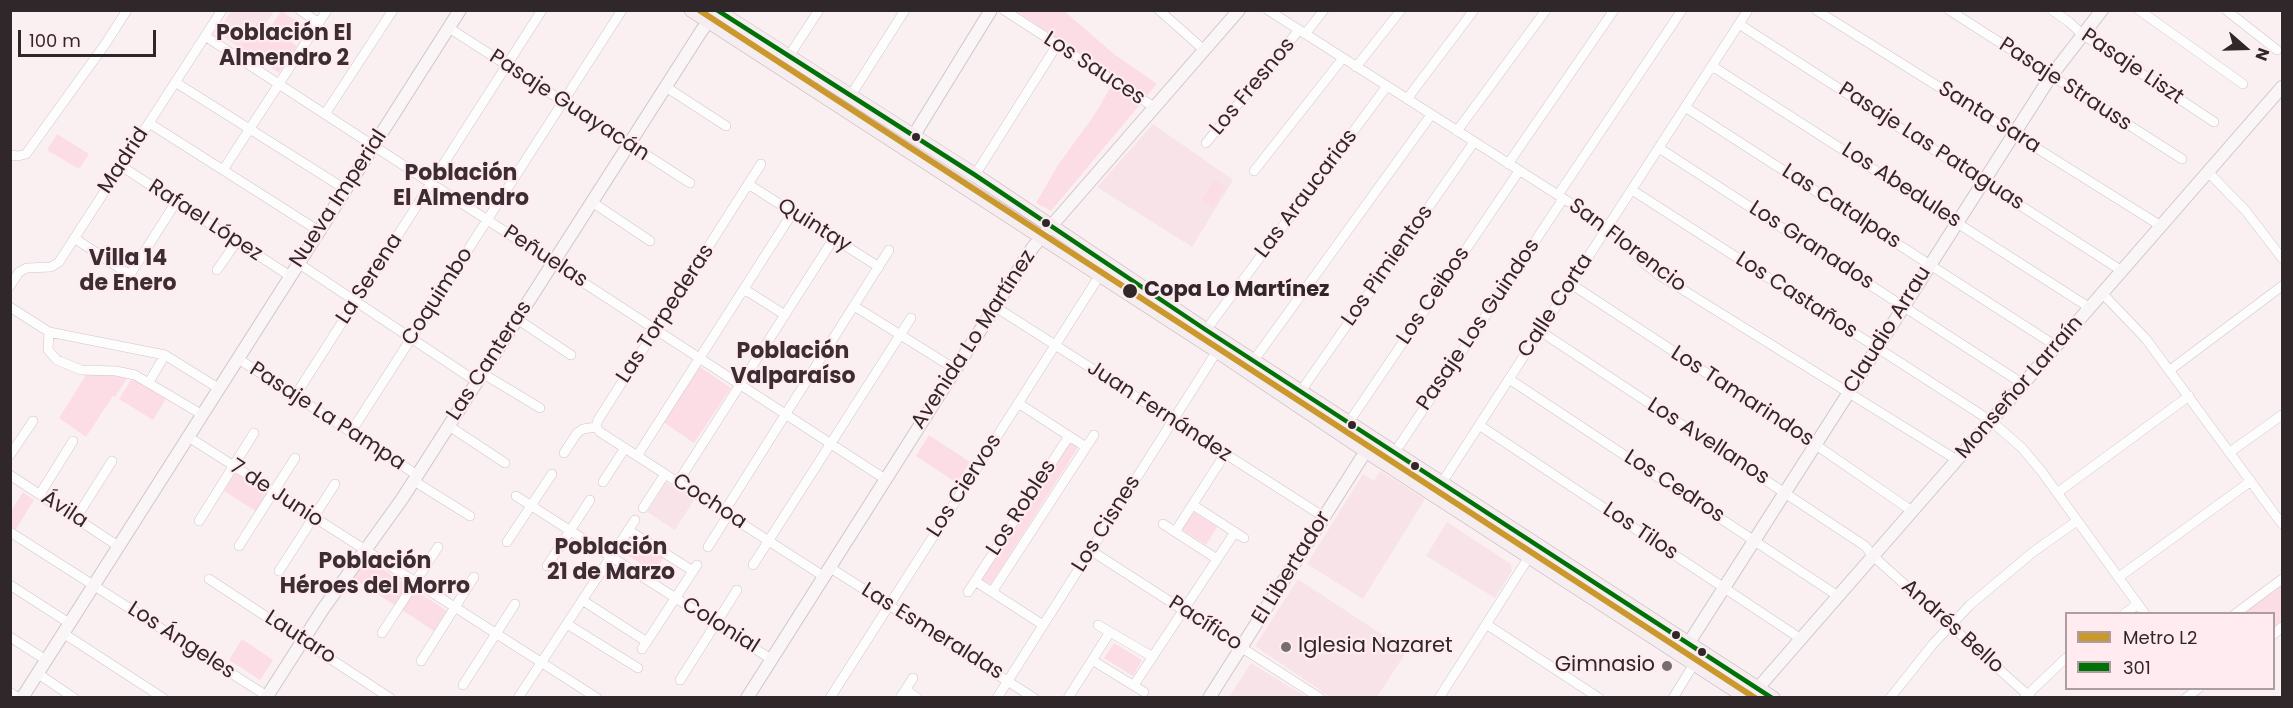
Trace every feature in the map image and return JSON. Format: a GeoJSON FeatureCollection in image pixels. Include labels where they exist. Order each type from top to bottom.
{"type":"FeatureCollection","features":[{"type":"Feature","properties":{"kind":"main road"},"geometry":{"type":"LineString","coordinates":[[691,10],[715,14],[789,56],[914,135],[1206,330],[1443,482],[1685,649],[1694,664],[1747,698]]}},
{"type":"Feature","properties":{"kind":"main road"},"geometry":{"type":"LineString","coordinates":[[715,14],[894,142],[1217,351],[1366,452],[1529,557],[1773,698]]}},
{"type":"Feature","properties":{"kind":"main road"},"geometry":{"type":"LineString","coordinates":[[894,142],[906,140],[914,135]]}},
{"type":"Feature","properties":{"kind":"street"},"geometry":{"type":"LineString","coordinates":[[10,155],[26,154],[127,10]]}},
{"type":"Feature","properties":{"kind":"street","name":"Madrid"},"geometry":{"type":"LineString","coordinates":[[10,286],[19,272],[27,268],[51,267],[57,264],[222,10]]}},
{"type":"Feature","properties":{"kind":"street"},"geometry":{"type":"LineString","coordinates":[[300,10],[319,23]]}},
{"type":"Feature","properties":{"kind":"street"},"geometry":{"type":"LineString","coordinates":[[223,170],[327,10]]}},
{"type":"Feature","properties":{"kind":"street"},"geometry":{"type":"LineString","coordinates":[[325,114],[393,10]]}},
{"type":"Feature","properties":{"kind":"street","name":"Nueva Imperial"},"geometry":{"type":"LineString","coordinates":[[20,698],[460,10]]}},
{"type":"Feature","properties":{"kind":"street","name":"La Serena"},"geometry":{"type":"LineString","coordinates":[[295,396],[542,10]]}},
{"type":"Feature","properties":{"kind":"street","name":"Coquimbo"},"geometry":{"type":"LineString","coordinates":[[351,432],[622,10]]}},
{"type":"Feature","properties":{"kind":"street"},"geometry":{"type":"LineString","coordinates":[[789,56],[819,10]]}},
{"type":"Feature","properties":{"kind":"street"},"geometry":{"type":"LineString","coordinates":[[851,95],[905,10]]}},
{"type":"Feature","properties":{"kind":"street"},"geometry":{"type":"LineString","coordinates":[[914,135],[992,10]]}},
{"type":"Feature","properties":{"kind":"street","name":"Los Sauces"},"geometry":{"type":"LineString","coordinates":[[1004,10],[1154,107]]}},
{"type":"Feature","properties":{"kind":"street"},"geometry":{"type":"LineString","coordinates":[[1159,10],[1204,50]]}},
{"type":"Feature","properties":{"kind":"street","name":"Avenida Lo Martínez"},"geometry":{"type":"LineString","coordinates":[[747,698],[994,306],[1041,237],[1239,10]]}},
{"type":"Feature","properties":{"kind":"street","name":"San Florencio"},"geometry":{"type":"LineString","coordinates":[[1268,10],[1608,227],[1659,275],[1957,460]]}},
{"type":"Feature","properties":{"kind":"street","name":"Los Fresnos"},"geometry":{"type":"LineString","coordinates":[[1206,143],[1302,32],[1324,10]]}},
{"type":"Feature","properties":{"kind":"street"},"geometry":{"type":"LineString","coordinates":[[1356,67],[1401,10]]}},
{"type":"Feature","properties":{"kind":"street"},"geometry":{"type":"LineString","coordinates":[[1407,99],[1474,10]]}},
{"type":"Feature","properties":{"kind":"street"},"geometry":{"type":"LineString","coordinates":[[1457,131],[1546,10]]}},
{"type":"Feature","properties":{"kind":"street"},"geometry":{"type":"LineString","coordinates":[[1508,164],[1614,10]]}},
{"type":"Feature","properties":{"kind":"street","name":"Pasaje Los Guindos"},"geometry":{"type":"LineString","coordinates":[[1395,452],[1682,10]]}},
{"type":"Feature","properties":{"kind":"street","name":"Calle Corta"},"geometry":{"type":"LineString","coordinates":[[1443,482],[1748,10]]}},
{"type":"Feature","properties":{"kind":"street","name":"Santa Sara"},"geometry":{"type":"LineString","coordinates":[[1816,10],[2161,226]]}},
{"type":"Feature","properties":{"kind":"street","name":"Pasaje Strauss"},"geometry":{"type":"LineString","coordinates":[[1949,10],[2182,159]]}},
{"type":"Feature","properties":{"kind":"street","name":"Pasaje Liszt"},"geometry":{"type":"LineString","coordinates":[[2052,10],[2082,34],[2214,122]]}},
{"type":"Feature","properties":{"kind":"street","name":"Claudio Arrau"},"geometry":{"type":"LineString","coordinates":[[1685,649],[2050,76],[2102,10]]}},
{"type":"Feature","properties":{"kind":"street"},"geometry":{"type":"LineString","coordinates":[[2139,10],[2242,84]]}},
{"type":"Feature","properties":{"kind":"street"},"geometry":{"type":"LineString","coordinates":[[2226,10],[2277,50]]}},
{"type":"Feature","properties":{"kind":"street","name":"Las Canteras"},"geometry":{"type":"LineString","coordinates":[[268,697],[303,640],[416,478],[629,144],[715,14]]}},
{"type":"Feature","properties":{"kind":"street","name":"Pasaje Las Pataguas"},"geometry":{"type":"LineString","coordinates":[[1739,24],[2122,271]]}},
{"type":"Feature","properties":{"kind":"street","name":"Pasaje Guayacán"},"geometry":{"type":"LineString","coordinates":[[449,28],[690,183]]}},
{"type":"Feature","properties":{"kind":"street","name":"Peñuelas"},"geometry":{"type":"LineString","coordinates":[[205,36],[885,479]]}},
{"type":"Feature","properties":{"kind":"street"},"geometry":{"type":"LineString","coordinates":[[975,175],[1057,45]]}},
{"type":"Feature","properties":{"kind":"street"},"geometry":{"type":"LineString","coordinates":[[1254,171],[1343,58]]}},
{"type":"Feature","properties":{"kind":"street","name":"Los Abedules"},"geometry":{"type":"LineString","coordinates":[[1712,66],[2090,308]]}},
{"type":"Feature","properties":{"kind":"street"},"geometry":{"type":"LineString","coordinates":[[176,82],[345,189]]}},
{"type":"Feature","properties":{"kind":"street","name":"Las Araucarias"},"geometry":{"type":"LineString","coordinates":[[1206,330],[1387,86]]}},
{"type":"Feature","properties":{"kind":"street"},"geometry":{"type":"LineString","coordinates":[[666,87],[726,126]]}},
{"type":"Feature","properties":{"kind":"street","name":"Monseñor Larraín"},"geometry":{"type":"LineString","coordinates":[[1758,688],[2283,87]]}},
{"type":"Feature","properties":{"kind":"street","name":"Las Catalpas"},"geometry":{"type":"LineString","coordinates":[[1686,107],[2056,346]]}},
{"type":"Feature","properties":{"kind":"street"},"geometry":{"type":"LineString","coordinates":[[1254,360],[1431,115]]}},
{"type":"Feature","properties":{"kind":"street"},"geometry":{"type":"LineString","coordinates":[[148,123],[319,231]]}},
{"type":"Feature","properties":{"kind":"street","name":"Los Pimientos"},"geometry":{"type":"LineString","coordinates":[[1301,391],[1474,142]]}},
{"type":"Feature","properties":{"kind":"street","name":"Los Granados"},"geometry":{"type":"LineString","coordinates":[[1659,148],[2024,384]]}},
{"type":"Feature","properties":{"kind":"street","name":"Las Torpederas"},"geometry":{"type":"LineString","coordinates":[[564,453],[577,433],[596,426],[761,164]]}},
{"type":"Feature","properties":{"kind":"street","name":"Rafael López"},"geometry":{"type":"LineString","coordinates":[[121,166],[290,276]]}},
{"type":"Feature","properties":{"kind":"street","name":"Los Ceibos"},"geometry":{"type":"LineString","coordinates":[[1349,422],[1519,171]]}},
{"type":"Feature","properties":{"kind":"street"},"geometry":{"type":"LineString","coordinates":[[2208,172],[2279,245],[2283,258]]}},
{"type":"Feature","properties":{"kind":"street","name":"Quintay"},"geometry":{"type":"LineString","coordinates":[[748,184],[879,267]]}},
{"type":"Feature","properties":{"kind":"street","name":"Los Castaños"},"geometry":{"type":"LineString","coordinates":[[1632,190],[1991,421],[2027,454],[2144,612]]}},
{"type":"Feature","properties":{"kind":"street"},"geometry":{"type":"LineString","coordinates":[[124,284],[176,202]]}},
{"type":"Feature","properties":{"kind":"street"},"geometry":{"type":"LineString","coordinates":[[592,202],[650,241]]}},
{"type":"Feature","properties":{"kind":"street"},"geometry":{"type":"LineString","coordinates":[[637,456],[793,212]]}},
{"type":"Feature","properties":{"kind":"street"},"geometry":{"type":"LineString","coordinates":[[74,238],[130,275]]}},
{"type":"Feature","properties":{"kind":"street"},"geometry":{"type":"LineString","coordinates":[[678,482],[834,238]]}},
{"type":"Feature","properties":{"kind":"street"},"geometry":{"type":"LineString","coordinates":[[217,270],[237,241]]}},
{"type":"Feature","properties":{"kind":"street"},"geometry":{"type":"LineString","coordinates":[[708,547],[786,414],[889,250]]}},
{"type":"Feature","properties":{"kind":"street"},"geometry":{"type":"LineString","coordinates":[[298,263],[412,338],[479,378],[540,408]]}},
{"type":"Feature","properties":{"kind":"street","name":"Los Ciervos"},"geometry":{"type":"LineString","coordinates":[[830,698],[1100,275]]}},
{"type":"Feature","properties":{"kind":"street","name":"Los Tamarindos"},"geometry":{"type":"LineString","coordinates":[[1571,284],[1816,444],[1912,511]]}},
{"type":"Feature","properties":{"kind":"street"},"geometry":{"type":"LineString","coordinates":[[2170,370],[2283,286]]}},
{"type":"Feature","properties":{"kind":"street"},"geometry":{"type":"LineString","coordinates":[[744,289],[785,315]]}},
{"type":"Feature","properties":{"kind":"street"},"geometry":{"type":"LineString","coordinates":[[2102,293],[2138,329],[2283,524]]}},
{"type":"Feature","properties":{"kind":"street"},"geometry":{"type":"LineString","coordinates":[[854,306],[955,369]]}},
{"type":"Feature","properties":{"kind":"street","name":"Juan Fernández"},"geometry":{"type":"LineString","coordinates":[[994,306],[1324,517]]}},
{"type":"Feature","properties":{"kind":"street"},"geometry":{"type":"LineString","coordinates":[[10,307],[49,332],[165,354],[218,388]]}},
{"type":"Feature","properties":{"kind":"street"},"geometry":{"type":"LineString","coordinates":[[753,565],[911,318]]}},
{"type":"Feature","properties":{"kind":"street"},"geometry":{"type":"LineString","coordinates":[[517,319],[571,355]]}},
{"type":"Feature","properties":{"kind":"street","name":"Los Avellanos"},"geometry":{"type":"LineString","coordinates":[[1540,331],[1865,546],[1874,556]]}},
{"type":"Feature","properties":{"kind":"street"},"geometry":{"type":"LineString","coordinates":[[49,332],[49,353],[64,364],[81,370],[126,373],[149,382],[201,414]]}},
{"type":"Feature","properties":{"kind":"street","name":"Los Cisnes"},"geometry":{"type":"LineString","coordinates":[[997,698],[1217,351]]}},
{"type":"Feature","properties":{"kind":"street"},"geometry":{"type":"LineString","coordinates":[[149,382],[165,354]]}},
{"type":"Feature","properties":{"kind":"street","name":"Pasaje La Pampa"},"geometry":{"type":"LineString","coordinates":[[237,358],[351,432],[470,516]]}},
{"type":"Feature","properties":{"kind":"street","name":"Los Cedros"},"geometry":{"type":"LineString","coordinates":[[1509,379],[1838,596]]}},
{"type":"Feature","properties":{"kind":"street"},"geometry":{"type":"LineString","coordinates":[[2057,493],[2189,396]]}},
{"type":"Feature","properties":{"kind":"street"},"geometry":{"type":"LineString","coordinates":[[1018,402],[1086,447]]}},
{"type":"Feature","properties":{"kind":"street"},"geometry":{"type":"LineString","coordinates":[[2230,452],[2283,415]]}},
{"type":"Feature","properties":{"kind":"street"},"geometry":{"type":"LineString","coordinates":[[10,455],[33,421]]}},
{"type":"Feature","properties":{"kind":"street","name":"Los Tilos"},"geometry":{"type":"LineString","coordinates":[[1479,425],[1801,639]]}},
{"type":"Feature","properties":{"kind":"street"},"geometry":{"type":"LineString","coordinates":[[449,426],[505,463]]}},
{"type":"Feature","properties":{"kind":"street","name":"Cochoa"},"geometry":{"type":"LineString","coordinates":[[596,426],[600,432],[768,541],[826,572]]}},
{"type":"Feature","properties":{"kind":"street"},"geometry":{"type":"LineString","coordinates":[[199,521],[254,433]]}},
{"type":"Feature","properties":{"kind":"street","name":"Los Robles"},"geometry":{"type":"LineString","coordinates":[[992,592],[1094,435]]}},
{"type":"Feature","properties":{"kind":"street","name":"7 de Junio"},"geometry":{"type":"LineString","coordinates":[[187,436],[597,698]]}},
{"type":"Feature","properties":{"kind":"street","name":"Los Robles"},"geometry":{"type":"LineString","coordinates":[[968,592],[1069,436]]}},
{"type":"Feature","properties":{"kind":"street","name":"El Libertador"},"geometry":{"type":"LineString","coordinates":[[1209,698],[1374,438]]}},
{"type":"Feature","properties":{"kind":"street"},"geometry":{"type":"LineString","coordinates":[[40,494],[73,441]]}},
{"type":"Feature","properties":{"kind":"street"},"geometry":{"type":"LineString","coordinates":[[603,482],[625,448]]}},
{"type":"Feature","properties":{"kind":"street"},"geometry":{"type":"LineString","coordinates":[[1175,532],[1225,454]]}},
{"type":"Feature","properties":{"kind":"street"},"geometry":{"type":"LineString","coordinates":[[239,546],[295,458]]}},
{"type":"Feature","properties":{"kind":"street"},"geometry":{"type":"LineString","coordinates":[[76,518],[112,461]]}},
{"type":"Feature","properties":{"kind":"street"},"geometry":{"type":"LineString","coordinates":[[507,542],[552,474]]}},
{"type":"Feature","properties":{"kind":"street"},"geometry":{"type":"LineString","coordinates":[[644,508],[665,474]]}},
{"type":"Feature","properties":{"kind":"street","name":"Ávila"},"geometry":{"type":"LineString","coordinates":[[10,475],[118,546]]}},
{"type":"Feature","properties":{"kind":"street"},"geometry":{"type":"LineString","coordinates":[[2119,577],[2251,481]]}},
{"type":"Feature","properties":{"kind":"street"},"geometry":{"type":"LineString","coordinates":[[279,571],[335,484]]}},
{"type":"Feature","properties":{"kind":"street","name":"Colonial"},"geometry":{"type":"LineString","coordinates":[[516,496],[771,659]]}},
{"type":"Feature","properties":{"kind":"street"},"geometry":{"type":"LineString","coordinates":[[547,566],[590,500]]}},
{"type":"Feature","properties":{"kind":"street"},"geometry":{"type":"LineString","coordinates":[[1192,504],[1244,538]]}},
{"type":"Feature","properties":{"kind":"street"},"geometry":{"type":"LineString","coordinates":[[518,698],[635,520]]}},
{"type":"Feature","properties":{"kind":"street"},"geometry":{"type":"LineString","coordinates":[[1890,698],[1950,625],[2011,569],[2078,521]]}},
{"type":"Feature","properties":{"kind":"street"},"geometry":{"type":"LineString","coordinates":[[1163,524],[1217,559]]}},
{"type":"Feature","properties":{"kind":"street","name":"Colonial"},"geometry":{"type":"LineString","coordinates":[[628,530],[695,568],[676,598]]}},
{"type":"Feature","properties":{"kind":"street","name":"Los Ángeles"},"geometry":{"type":"LineString","coordinates":[[10,532],[268,697]]}},
{"type":"Feature","properties":{"kind":"street"},"geometry":{"type":"LineString","coordinates":[[1134,686],[1235,532]]}},
{"type":"Feature","properties":{"kind":"street"},"geometry":{"type":"LineString","coordinates":[[382,633],[438,547]]}},
{"type":"Feature","properties":{"kind":"street","name":"Pacífico"},"geometry":{"type":"LineString","coordinates":[[1090,550],[1320,698]]}},
{"type":"Feature","properties":{"kind":"street","name":"Andrés Bello"},"geometry":{"type":"LineString","coordinates":[[1874,556],[2027,696]]}},
{"type":"Feature","properties":{"kind":"street"},"geometry":{"type":"LineString","coordinates":[[1439,698],[1529,557]]}},
{"type":"Feature","properties":{"kind":"street","name":"Las Esmeraldas"},"geometry":{"type":"LineString","coordinates":[[826,572],[889,605],[1034,698]]}},
{"type":"Feature","properties":{"kind":"street"},"geometry":{"type":"LineString","coordinates":[[421,661],[474,577]]}},
{"type":"Feature","properties":{"kind":"street","name":"Lautaro"},"geometry":{"type":"LineString","coordinates":[[209,579],[390,698]]}},
{"type":"Feature","properties":{"kind":"street"},"geometry":{"type":"LineString","coordinates":[[2238,612],[2283,579]]}},
{"type":"Feature","properties":{"kind":"street"},"geometry":{"type":"LineString","coordinates":[[975,581],[1043,625]]}},
{"type":"Feature","properties":{"kind":"street"},"geometry":{"type":"LineString","coordinates":[[10,585],[163,698]]}},
{"type":"Feature","properties":{"kind":"street"},"geometry":{"type":"LineString","coordinates":[[680,680],[737,590]]}},
{"type":"Feature","properties":{"kind":"street"},"geometry":{"type":"LineString","coordinates":[[582,600],[644,645],[676,598]]}},
{"type":"Feature","properties":{"kind":"street"},"geometry":{"type":"LineString","coordinates":[[463,685],[515,604]]}},
{"type":"Feature","properties":{"kind":"street"},"geometry":{"type":"LineString","coordinates":[[2127,612],[2138,604]]}},
{"type":"Feature","properties":{"kind":"street"},"geometry":{"type":"LineString","coordinates":[[568,621],[638,668]]}},
{"type":"Feature","properties":{"kind":"street"},"geometry":{"type":"LineString","coordinates":[[1486,624],[1585,694],[1599,698]]}},
{"type":"Feature","properties":{"kind":"street"},"geometry":{"type":"LineString","coordinates":[[1098,625],[1153,657]]}},
{"type":"Feature","properties":{"kind":"street"},"geometry":{"type":"LineString","coordinates":[[1068,698],[1110,632]]}},
{"type":"Feature","properties":{"kind":"street"},"geometry":{"type":"LineString","coordinates":[[10,637],[46,660]]}},
{"type":"Feature","properties":{"kind":"street"},"geometry":{"type":"LineString","coordinates":[[1092,660],[1144,692]]}},
{"type":"Feature","properties":{"kind":"street"},"geometry":{"type":"LineString","coordinates":[[2027,696],[2065,660]]}},
{"type":"Feature","properties":{"kind":"street"},"geometry":{"type":"LineString","coordinates":[[1673,698],[1694,664]]}},
{"type":"Feature","properties":{"kind":"street"},"geometry":{"type":"LineString","coordinates":[[37,674],[74,698]]}},
{"type":"Feature","properties":{"kind":"street"},"geometry":{"type":"LineString","coordinates":[[914,678],[903,694],[917,698]]}},
{"type":"Feature","properties":{"kind":"street"},"geometry":{"type":"LineString","coordinates":[[10,692],[20,698]]}},
{"type":"Feature","properties":{"kind":"shaded area"},"geometry":{"type":"Polygon","coordinates":[[[231,11],[274,11],[265,25],[257,20],[240,48],[217,33],[231,11]]]}},
{"type":"Feature","properties":{"kind":"shaded area"},"geometry":{"type":"Polygon","coordinates":[[[281,11],[305,26],[295,42],[271,26],[281,11]]]}},
{"type":"Feature","properties":{"kind":"shaded area"},"geometry":{"type":"Polygon","coordinates":[[[1016,11],[1064,11],[1114,54],[1157,84],[1051,211],[1036,203],[1058,165],[1093,117],[1116,78],[1016,11]]]}},
{"type":"Feature","properties":{"kind":"shaded area","name":"Población El Almendro 2"},"geometry":{"type":"Polygon","coordinates":[[[258,20],[297,46],[279,73],[240,48],[258,20]]]}},
{"type":"Feature","properties":{"kind":"shaded area"},"geometry":{"type":"Polygon","coordinates":[[[1153,124],[1233,180],[1192,247],[1097,187],[1153,124]]]}},
{"type":"Feature","properties":{"kind":"shaded area"},"geometry":{"type":"Polygon","coordinates":[[[57,134],[89,154],[79,169],[47,150],[57,134]]]}},
{"type":"Feature","properties":{"kind":"shaded area"},"geometry":{"type":"Polygon","coordinates":[[[1214,180],[1225,187],[1213,207],[1202,200],[1214,180]]]}},
{"type":"Feature","properties":{"kind":"shaded area"},"geometry":{"type":"Polygon","coordinates":[[[700,367],[731,388],[694,443],[663,422],[700,367]]]}},
{"type":"Feature","properties":{"kind":"shaded area"},"geometry":{"type":"Polygon","coordinates":[[[116,374],[128,377],[86,437],[59,418],[86,375],[116,374]]]}},
{"type":"Feature","properties":{"kind":"shaded area"},"geometry":{"type":"Polygon","coordinates":[[[132,378],[166,399],[153,420],[119,399],[132,378]]]}},
{"type":"Feature","properties":{"kind":"shaded area"},"geometry":{"type":"Polygon","coordinates":[[[929,435],[970,462],[957,483],[916,456],[929,435]]]}},
{"type":"Feature","properties":{"kind":"shaded area"},"geometry":{"type":"Polygon","coordinates":[[[1069,440],[1077,446],[1077,449],[991,584],[980,579],[1069,440]]]}},
{"type":"Feature","properties":{"kind":"shaded area"},"geometry":{"type":"Polygon","coordinates":[[[1380,471],[1425,499],[1363,599],[1307,564],[1363,474],[1374,481],[1380,471]]]}},
{"type":"Feature","properties":{"kind":"shaded area"},"geometry":{"type":"Polygon","coordinates":[[[235,473],[268,494],[257,512],[224,491],[235,473]]]}},
{"type":"Feature","properties":{"kind":"shaded area"},"geometry":{"type":"Polygon","coordinates":[[[666,482],[694,500],[675,530],[647,512],[666,482]]]}},
{"type":"Feature","properties":{"kind":"shaded area"},"geometry":{"type":"Polygon","coordinates":[[[23,492],[34,500],[11,537],[11,511],[23,492]]]}},
{"type":"Feature","properties":{"kind":"shaded area"},"geometry":{"type":"Polygon","coordinates":[[[1192,511],[1217,527],[1206,545],[1181,529],[1192,511]]]}},
{"type":"Feature","properties":{"kind":"shaded area"},"geometry":{"type":"Polygon","coordinates":[[[1447,522],[1511,564],[1512,571],[1495,598],[1426,556],[1447,522]]]}},
{"type":"Feature","properties":{"kind":"shaded area"},"geometry":{"type":"Polygon","coordinates":[[[638,538],[665,555],[654,572],[627,555],[638,538]]]}},
{"type":"Feature","properties":{"kind":"shaded area"},"geometry":{"type":"Polygon","coordinates":[[[366,558],[447,611],[434,631],[353,578],[366,558]]]}},
{"type":"Feature","properties":{"kind":"shaded area"},"geometry":{"type":"Polygon","coordinates":[[[1298,579],[1407,651],[1377,697],[1330,697],[1255,646],[1298,579]]]}},
{"type":"Feature","properties":{"kind":"shaded area"},"geometry":{"type":"Polygon","coordinates":[[[2282,585],[2282,622],[2275,628],[2275,612],[2245,612],[2282,585]]]}},
{"type":"Feature","properties":{"kind":"shaded area"},"geometry":{"type":"Polygon","coordinates":[[[242,639],[273,660],[260,680],[229,660],[242,639]]]}},
{"type":"Feature","properties":{"kind":"shaded area"},"geometry":{"type":"Polygon","coordinates":[[[1114,643],[1142,660],[1133,676],[1104,658],[1114,643]]]}},
{"type":"Feature","properties":{"kind":"shaded area"},"geometry":{"type":"Polygon","coordinates":[[[1251,663],[1306,697],[1229,697],[1251,663]]]}},
{"type":"Feature","properties":{"kind":"metro line","name":"L2"},"geometry":{"type":"LineString","coordinates":[[699,10],[1755,698]]}},
{"type":"Feature","properties":{"kind":"transit line","name":"301"},"geometry":{"type":"LineString","coordinates":[[717,10],[975,175],[1206,330],[1772,698]]}},
{"type":"Feature","properties":{"kind":"place","name":"Copa Lo Martínez"},"geometry":{"type":"Point","coordinates":[1130,291]}},
{"type":"Feature","properties":{"kind":"place","name":"Iglesia Nazaret"},"geometry":{"type":"Point","coordinates":[1286,647]}},
{"type":"Feature","properties":{"kind":"place","name":"Gimnasio"},"geometry":{"type":"Point","coordinates":[1667,666]}},
{"type":"Feature","properties":{"kind":"district","name":"Población El Almendro 2"},"geometry":{"type":"Point","coordinates":[284,46]}},
{"type":"Feature","properties":{"kind":"district","name":"Población El Almendro"},"geometry":{"type":"Point","coordinates":[461,186]}},
{"type":"Feature","properties":{"kind":"district","name":"Villa 14 de Enero"},"geometry":{"type":"Point","coordinates":[128,272]}},
{"type":"Feature","properties":{"kind":"district","name":"Población Valparaíso"},"geometry":{"type":"Point","coordinates":[793,364]}},
{"type":"Feature","properties":{"kind":"district","name":"Población 21 de Marzo"},"geometry":{"type":"Point","coordinates":[611,560]}},
{"type":"Feature","properties":{"kind":"district","name":"Población Héroes del Morro"},"geometry":{"type":"Point","coordinates":[375,574]}}]}
